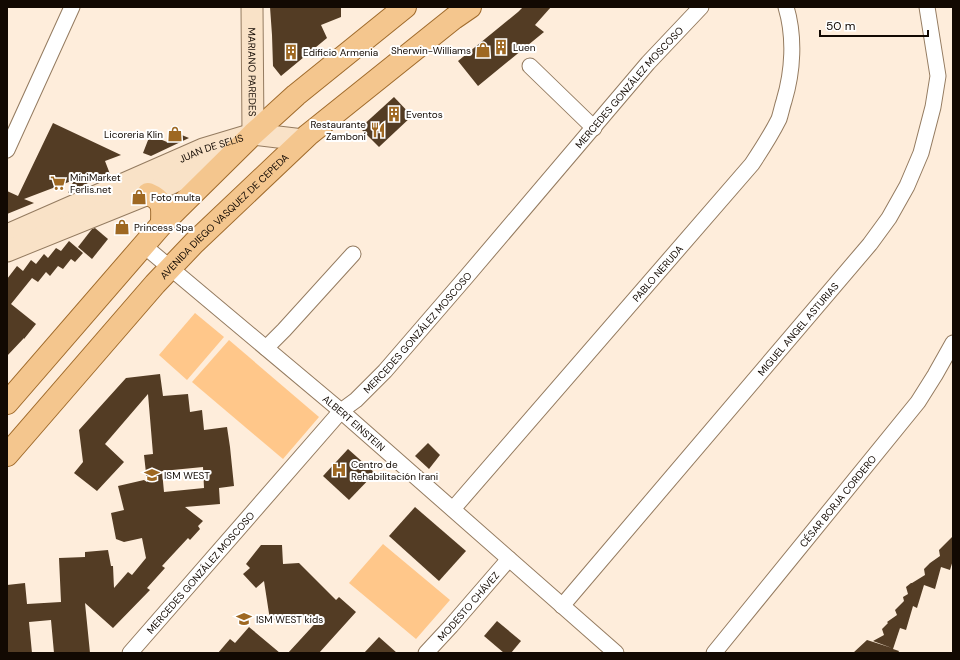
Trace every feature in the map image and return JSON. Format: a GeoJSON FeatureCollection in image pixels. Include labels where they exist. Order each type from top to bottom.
{"type":"FeatureCollection","features":[{"type":"Feature","properties":{"kind":"main road","name":"MARIANO PAREDES"},"geometry":{"type":"LineString","coordinates":[[252,7],[253,134]]}},
{"type":"Feature","properties":{"kind":"main road"},"geometry":{"type":"LineString","coordinates":[[7,403],[162,224],[253,134],[296,95],[405,7]]}},
{"type":"Feature","properties":{"kind":"main road","name":"AVENIDA DIEGO VASQUEZ DE CEPEDA"},"geometry":{"type":"LineString","coordinates":[[7,455],[155,284],[194,243],[303,140],[470,7]]}},
{"type":"Feature","properties":{"kind":"main road"},"geometry":{"type":"LineString","coordinates":[[253,134],[303,140]]}},
{"type":"Feature","properties":{"kind":"main road","name":"JUAN DE SELIS"},"geometry":{"type":"LineString","coordinates":[[7,235],[61,221],[148,194],[209,166],[253,134]]}},
{"type":"Feature","properties":{"kind":"main road","name":"JUAN DE SELIS"},"geometry":{"type":"LineString","coordinates":[[7,252],[61,221],[203,149],[253,134]]}},
{"type":"Feature","properties":{"kind":"main road"},"geometry":{"type":"LineString","coordinates":[[148,194],[157,198],[162,205],[162,224]]}},
{"type":"Feature","properties":{"kind":"street"},"geometry":{"type":"LineString","coordinates":[[7,150],[72,7]]}},
{"type":"Feature","properties":{"kind":"street","name":"MERCEDES GONZÁLEZ MOSCOSO"},"geometry":{"type":"LineString","coordinates":[[130,653],[341,411],[356,400],[385,371],[648,63],[700,7]]}},
{"type":"Feature","properties":{"kind":"street","name":"PABLO NERUDA"},"geometry":{"type":"LineString","coordinates":[[453,509],[752,164],[768,141],[780,117],[787,92],[792,63],[792,37],[786,7]]}},
{"type":"Feature","properties":{"kind":"street","name":"MIGUEL ANGEL ASTURIAS"},"geometry":{"type":"LineString","coordinates":[[562,606],[865,250],[889,218],[907,186],[921,152],[934,99],[938,76],[927,7]]}},
{"type":"Feature","properties":{"kind":"street"},"geometry":{"type":"LineString","coordinates":[[530,66],[594,128]]}},
{"type":"Feature","properties":{"kind":"street","name":"ALBERT EINSTEIN"},"geometry":{"type":"LineString","coordinates":[[143,245],[341,411],[616,653]]}},
{"type":"Feature","properties":{"kind":"street"},"geometry":{"type":"LineString","coordinates":[[266,348],[353,254]]}},
{"type":"Feature","properties":{"kind":"street","name":"CÉSAR BORJA CORDERO"},"geometry":{"type":"LineString","coordinates":[[714,653],[918,402],[953,344]]}},
{"type":"Feature","properties":{"kind":"street","name":"MODESTO CHÁVEZ"},"geometry":{"type":"LineString","coordinates":[[426,653],[509,559]]}},
{"type":"Feature","properties":{"kind":"shaded area"},"geometry":{"type":"Polygon","coordinates":[[[195,313],[224,337],[187,380],[159,355],[195,313]]]}},
{"type":"Feature","properties":{"kind":"shaded area"},"geometry":{"type":"Polygon","coordinates":[[[229,340],[319,417],[283,459],[192,382],[229,340]]]}},
{"type":"Feature","properties":{"kind":"shaded area"},"geometry":{"type":"Polygon","coordinates":[[[383,544],[450,600],[416,639],[349,583],[383,544]]]}},
{"type":"Feature","properties":{"kind":"building","name":"Edificio Armenia"},"geometry":{"type":"Polygon","coordinates":[[[270,7],[341,7],[341,17],[321,25],[327,38],[281,76],[273,66],[270,7]]]}},
{"type":"Feature","properties":{"kind":"building","name":"Luen"},"geometry":{"type":"Polygon","coordinates":[[[523,7],[551,7],[535,25],[544,32],[478,86],[458,61],[523,7]]]}},
{"type":"Feature","properties":{"kind":"building"},"geometry":{"type":"Polygon","coordinates":[[[394,97],[412,116],[379,147],[360,128],[394,97]]]}},
{"type":"Feature","properties":{"kind":"building"},"geometry":{"type":"Polygon","coordinates":[[[53,123],[121,155],[105,161],[110,174],[68,193],[74,180],[24,199],[34,203],[7,214],[7,191],[18,196],[53,123]]]}},
{"type":"Feature","properties":{"kind":"building"},"geometry":{"type":"Polygon","coordinates":[[[172,131],[189,138],[151,156],[143,153],[150,135],[167,142],[172,131]]]}},
{"type":"Feature","properties":{"kind":"building"},"geometry":{"type":"Polygon","coordinates":[[[95,228],[108,239],[92,259],[78,247],[92,229],[95,228]]]}},
{"type":"Feature","properties":{"kind":"building"},"geometry":{"type":"Polygon","coordinates":[[[69,241],[83,253],[75,262],[71,259],[63,269],[58,266],[50,276],[46,272],[38,282],[32,278],[11,304],[36,324],[7,356],[7,279],[17,266],[23,271],[31,260],[36,264],[44,254],[48,258],[56,248],[61,251],[69,241]]]}},
{"type":"Feature","properties":{"kind":"building"},"geometry":{"type":"Polygon","coordinates":[[[160,374],[163,396],[188,394],[190,412],[202,410],[204,430],[227,427],[234,486],[219,488],[220,504],[185,507],[203,521],[198,526],[200,529],[190,540],[188,538],[162,566],[165,568],[147,588],[150,590],[113,628],[85,603],[90,653],[54,653],[51,620],[29,622],[32,653],[7,653],[7,585],[25,583],[27,604],[61,602],[59,558],[85,557],[85,552],[108,550],[111,566],[113,566],[114,588],[128,572],[132,575],[146,558],[142,538],[124,542],[116,539],[111,513],[124,510],[118,486],[144,480],[147,482],[144,455],[153,454],[148,394],[105,444],[124,462],[97,491],[74,473],[83,462],[79,430],[126,378],[160,374]],[[203,467],[162,471],[164,492],[204,488],[203,467]]]}},
{"type":"Feature","properties":{"kind":"building"},"geometry":{"type":"Polygon","coordinates":[[[428,443],[440,455],[429,469],[415,456],[428,443]]]}},
{"type":"Feature","properties":{"kind":"building"},"geometry":{"type":"Polygon","coordinates":[[[348,449],[375,473],[349,500],[323,476],[348,449]]]}},
{"type":"Feature","properties":{"kind":"building"},"geometry":{"type":"Polygon","coordinates":[[[415,507],[466,551],[439,581],[389,536],[415,507]]]}},
{"type":"Feature","properties":{"kind":"building"},"geometry":{"type":"Polygon","coordinates":[[[953,536],[953,560],[950,570],[941,567],[935,589],[924,585],[917,608],[913,606],[906,630],[900,628],[893,649],[899,651],[898,653],[853,653],[867,640],[892,648],[873,641],[884,635],[882,629],[888,623],[887,622],[897,615],[895,610],[904,601],[903,597],[908,594],[906,587],[925,575],[924,569],[940,556],[939,550],[953,536]]]}},
{"type":"Feature","properties":{"kind":"building"},"geometry":{"type":"Polygon","coordinates":[[[261,545],[282,545],[283,564],[299,563],[336,600],[339,597],[356,612],[319,653],[288,653],[322,616],[270,620],[264,581],[256,588],[243,574],[250,568],[246,564],[261,545]]]}},
{"type":"Feature","properties":{"kind":"building"},"geometry":{"type":"Polygon","coordinates":[[[497,621],[521,641],[511,653],[504,653],[484,636],[497,621]]]}},
{"type":"Feature","properties":{"kind":"building"},"geometry":{"type":"Polygon","coordinates":[[[249,627],[280,653],[218,653],[230,639],[235,643],[249,627]]]}},
{"type":"Feature","properties":{"kind":"building"},"geometry":{"type":"Polygon","coordinates":[[[379,637],[397,653],[364,653],[379,637]]]}},
{"type":"Feature","properties":{"kind":"place","name":"Luen"},"geometry":{"type":"Point","coordinates":[501,47]}},
{"type":"Feature","properties":{"kind":"place","name":"Sherwin-Williams"},"geometry":{"type":"Point","coordinates":[483,50]}},
{"type":"Feature","properties":{"kind":"place","name":"Edificio Armenia"},"geometry":{"type":"Point","coordinates":[291,52]}},
{"type":"Feature","properties":{"kind":"place","name":"Eventos"},"geometry":{"type":"Point","coordinates":[394,114]}},
{"type":"Feature","properties":{"kind":"place","name":"Restaurante Zamboni"},"geometry":{"type":"Point","coordinates":[378,130]}},
{"type":"Feature","properties":{"kind":"place","name":"Licoreria Klin"},"geometry":{"type":"Point","coordinates":[175,134]}},
{"type":"Feature","properties":{"kind":"place","name":"MiniMarket Ferlis.net"},"geometry":{"type":"Point","coordinates":[58,183]}},
{"type":"Feature","properties":{"kind":"place","name":"Foto multa"},"geometry":{"type":"Point","coordinates":[139,197]}},
{"type":"Feature","properties":{"kind":"place","name":"Princess Spa"},"geometry":{"type":"Point","coordinates":[122,227]}},
{"type":"Feature","properties":{"kind":"place","name":"Centro de Rehabilitación Irani"},"geometry":{"type":"Point","coordinates":[339,470]}},
{"type":"Feature","properties":{"kind":"place","name":"ISM WEST"},"geometry":{"type":"Point","coordinates":[152,475]}},
{"type":"Feature","properties":{"kind":"place","name":"ISM WEST kids"},"geometry":{"type":"Point","coordinates":[244,619]}}]}
